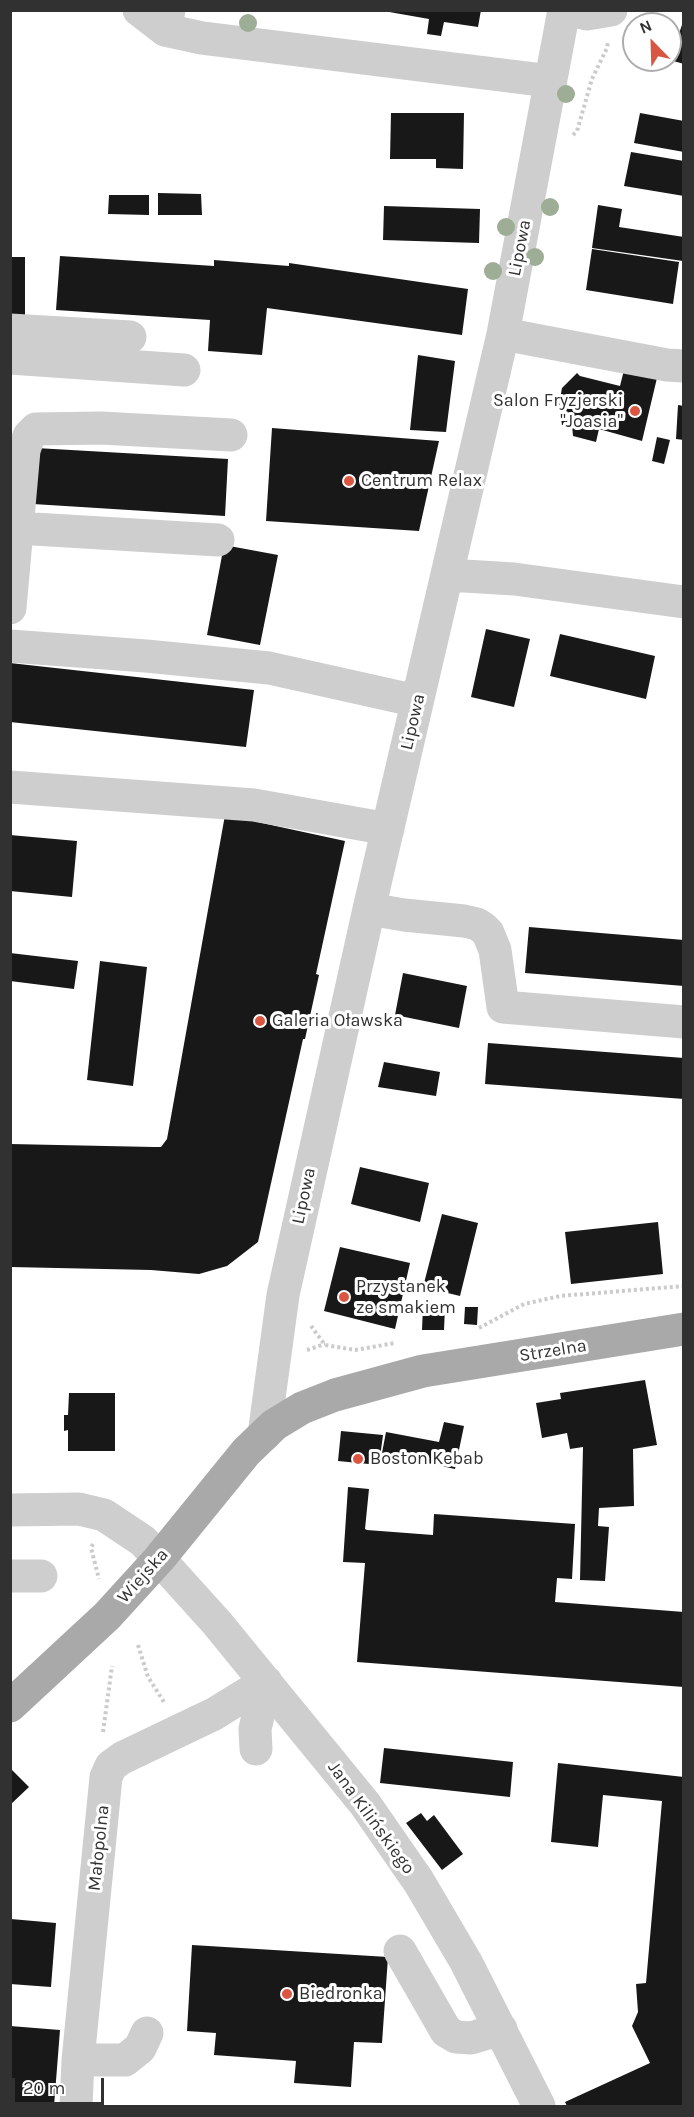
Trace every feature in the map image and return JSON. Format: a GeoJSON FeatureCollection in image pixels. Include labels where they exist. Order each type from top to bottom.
{"type":"FeatureCollection","features":[{"type":"Feature","properties":{"kind":"main road","name":"Strzelna"},"geometry":{"type":"LineString","coordinates":[[264,1435],[274,1425],[302,1408],[335,1395],[423,1371],[684,1329]]}},
{"type":"Feature","properties":{"kind":"main road","name":"Wiejska"},"geometry":{"type":"LineString","coordinates":[[10,1706],[107,1616],[159,1559],[229,1471],[264,1435]]}},
{"type":"Feature","properties":{"kind":"street","name":"Lipowa"},"geometry":{"type":"LineString","coordinates":[[264,1435],[283,1295],[369,909],[503,334],[564,10]]}},
{"type":"Feature","properties":{"kind":"street"},"geometry":{"type":"LineString","coordinates":[[571,10],[587,14],[611,11]]}},
{"type":"Feature","properties":{"kind":"street"},"geometry":{"type":"LineString","coordinates":[[158,17],[202,38],[550,81]]}},
{"type":"Feature","properties":{"kind":"street"},"geometry":{"type":"LineString","coordinates":[[10,330],[130,337]]}},
{"type":"Feature","properties":{"kind":"street"},"geometry":{"type":"LineString","coordinates":[[503,334],[667,365],[684,366]]}},
{"type":"Feature","properties":{"kind":"street"},"geometry":{"type":"LineString","coordinates":[[10,358],[184,370]]}},
{"type":"Feature","properties":{"kind":"street"},"geometry":{"type":"LineString","coordinates":[[10,608],[24,450],[29,436],[36,429],[101,428],[231,435]]}},
{"type":"Feature","properties":{"kind":"street"},"geometry":{"type":"LineString","coordinates":[[17,528],[218,540]]}},
{"type":"Feature","properties":{"kind":"street"},"geometry":{"type":"LineString","coordinates":[[448,575],[514,579],[684,602]]}},
{"type":"Feature","properties":{"kind":"street"},"geometry":{"type":"LineString","coordinates":[[10,646],[269,668],[417,701]]}},
{"type":"Feature","properties":{"kind":"street"},"geometry":{"type":"LineString","coordinates":[[10,787],[254,806],[388,829]]}},
{"type":"Feature","properties":{"kind":"street"},"geometry":{"type":"LineString","coordinates":[[369,909],[464,921],[483,928],[488,933],[495,950],[503,1007],[684,1022]]}},
{"type":"Feature","properties":{"kind":"street","name":"Jana Kilińskiego"},"geometry":{"type":"LineString","coordinates":[[10,1510],[80,1509],[100,1514],[139,1537],[218,1623],[365,1804],[419,1882],[466,1962],[539,2106]]}},
{"type":"Feature","properties":{"kind":"street"},"geometry":{"type":"LineString","coordinates":[[256,1749],[255,1729],[266,1682]]}},
{"type":"Feature","properties":{"kind":"street","name":"Małopolna"},"geometry":{"type":"LineString","coordinates":[[76,2106],[78,2060],[106,1777],[111,1766],[122,1758],[214,1714],[266,1682]]}},
{"type":"Feature","properties":{"kind":"street"},"geometry":{"type":"LineString","coordinates":[[400,1951],[446,2031],[456,2037],[471,2038],[501,2029]]}},
{"type":"Feature","properties":{"kind":"street"},"geometry":{"type":"LineString","coordinates":[[78,2060],[125,2060],[140,2048],[147,2033]]}},
{"type":"Feature","properties":{"kind":"path"},"geometry":{"type":"LineString","coordinates":[[567,141],[577,131],[592,80],[607,48],[611,11]]}},
{"type":"Feature","properties":{"kind":"path"},"geometry":{"type":"LineString","coordinates":[[472,1332],[524,1304],[560,1296],[684,1286]]}},
{"type":"Feature","properties":{"kind":"path"},"geometry":{"type":"LineString","coordinates":[[306,1319],[325,1344]]}},
{"type":"Feature","properties":{"kind":"path"},"geometry":{"type":"LineString","coordinates":[[304,1350],[325,1344],[355,1350],[397,1343]]}},
{"type":"Feature","properties":{"kind":"path"},"geometry":{"type":"LineString","coordinates":[[91,1548],[96,1569]]}},
{"type":"Feature","properties":{"kind":"path"},"geometry":{"type":"LineString","coordinates":[[138,1646],[148,1677],[166,1705],[187,1727]]}},
{"type":"Feature","properties":{"kind":"path"},"geometry":{"type":"LineString","coordinates":[[102,1743],[112,1666]]}},
{"type":"Feature","properties":{"kind":"building"},"geometry":{"type":"Polygon","coordinates":[[[378,10],[481,10],[478,27],[444,22],[441,36],[427,34],[429,19],[378,10]]]}},
{"type":"Feature","properties":{"kind":"building"},"geometry":{"type":"Polygon","coordinates":[[[684,19],[684,64],[682,63],[684,19]]]}},
{"type":"Feature","properties":{"kind":"building"},"geometry":{"type":"Polygon","coordinates":[[[391,113],[464,113],[463,169],[436,168],[436,159],[390,159],[391,113]]]}},
{"type":"Feature","properties":{"kind":"building"},"geometry":{"type":"Polygon","coordinates":[[[640,113],[684,121],[684,152],[634,143],[640,113]]]}},
{"type":"Feature","properties":{"kind":"building"},"geometry":{"type":"Polygon","coordinates":[[[631,152],[684,161],[684,196],[624,186],[631,152]]]}},
{"type":"Feature","properties":{"kind":"building"},"geometry":{"type":"Polygon","coordinates":[[[158,193],[201,194],[202,215],[158,215],[158,193]]]}},
{"type":"Feature","properties":{"kind":"building"},"geometry":{"type":"Polygon","coordinates":[[[109,195],[149,195],[149,215],[108,214],[109,195]]]}},
{"type":"Feature","properties":{"kind":"building"},"geometry":{"type":"Polygon","coordinates":[[[598,205],[622,209],[619,227],[684,237],[683,261],[592,248],[598,205]]]}},
{"type":"Feature","properties":{"kind":"building"},"geometry":{"type":"Polygon","coordinates":[[[384,206],[480,209],[479,243],[383,240],[384,206]]]}},
{"type":"Feature","properties":{"kind":"building"},"geometry":{"type":"Polygon","coordinates":[[[592,249],[679,262],[673,304],[586,290],[592,249]]]}},
{"type":"Feature","properties":{"kind":"building"},"geometry":{"type":"Polygon","coordinates":[[[60,256],[214,266],[214,260],[289,266],[289,263],[468,289],[462,335],[267,308],[262,355],[208,351],[210,320],[56,310],[60,256]]]}},
{"type":"Feature","properties":{"kind":"building"},"geometry":{"type":"Polygon","coordinates":[[[10,257],[25,257],[25,325],[10,325],[10,257]]]}},
{"type":"Feature","properties":{"kind":"building"},"geometry":{"type":"Polygon","coordinates":[[[418,355],[455,361],[446,432],[410,430],[418,355]]]}},
{"type":"Feature","properties":{"kind":"building"},"geometry":{"type":"Polygon","coordinates":[[[624,370],[657,378],[642,441],[599,429],[596,442],[573,436],[572,425],[562,425],[559,404],[562,388],[577,373],[580,376],[620,386],[624,370]]]}},
{"type":"Feature","properties":{"kind":"building"},"geometry":{"type":"Polygon","coordinates":[[[678,405],[684,406],[684,440],[676,439],[678,405]]]}},
{"type":"Feature","properties":{"kind":"building","name":"Centrum Relax"},"geometry":{"type":"Polygon","coordinates":[[[272,428],[439,441],[419,531],[266,521],[272,428]]]}},
{"type":"Feature","properties":{"kind":"building"},"geometry":{"type":"Polygon","coordinates":[[[657,437],[670,440],[664,464],[652,461],[657,437]]]}},
{"type":"Feature","properties":{"kind":"building"},"geometry":{"type":"Polygon","coordinates":[[[36,448],[228,459],[225,516],[33,504],[36,448]]]}},
{"type":"Feature","properties":{"kind":"building"},"geometry":{"type":"Polygon","coordinates":[[[224,545],[278,555],[260,645],[207,635],[224,545]]]}},
{"type":"Feature","properties":{"kind":"building"},"geometry":{"type":"Polygon","coordinates":[[[486,629],[530,639],[514,707],[471,697],[486,629]]]}},
{"type":"Feature","properties":{"kind":"building"},"geometry":{"type":"Polygon","coordinates":[[[560,634],[655,656],[646,699],[550,676],[560,634]]]}},
{"type":"Feature","properties":{"kind":"building"},"geometry":{"type":"Polygon","coordinates":[[[10,663],[254,690],[246,747],[10,722],[10,663]]]}},
{"type":"Feature","properties":{"kind":"building"},"geometry":{"type":"Polygon","coordinates":[[[225,815],[345,841],[316,974],[319,975],[258,1242],[227,1266],[199,1274],[151,1270],[10,1267],[10,1144],[161,1147],[167,1139],[225,815]]]}},
{"type":"Feature","properties":{"kind":"building"},"geometry":{"type":"Polygon","coordinates":[[[10,835],[77,841],[72,897],[10,891],[10,835]]]}},
{"type":"Feature","properties":{"kind":"building"},"geometry":{"type":"Polygon","coordinates":[[[529,927],[684,940],[684,986],[525,973],[529,927]]]}},
{"type":"Feature","properties":{"kind":"building"},"geometry":{"type":"Polygon","coordinates":[[[10,953],[78,961],[74,989],[10,981],[10,953]]]}},
{"type":"Feature","properties":{"kind":"building"},"geometry":{"type":"Polygon","coordinates":[[[100,961],[147,967],[133,1086],[87,1080],[100,961]]]}},
{"type":"Feature","properties":{"kind":"building"},"geometry":{"type":"Polygon","coordinates":[[[403,973],[467,986],[459,1028],[395,1015],[403,973]]]}},
{"type":"Feature","properties":{"kind":"building"},"geometry":{"type":"Polygon","coordinates":[[[488,1043],[684,1058],[684,1099],[485,1084],[488,1043]]]}},
{"type":"Feature","properties":{"kind":"building"},"geometry":{"type":"Polygon","coordinates":[[[384,1062],[440,1072],[436,1096],[378,1087],[384,1062]]]}},
{"type":"Feature","properties":{"kind":"building"},"geometry":{"type":"Polygon","coordinates":[[[360,1167],[429,1183],[420,1222],[351,1204],[360,1167]]]}},
{"type":"Feature","properties":{"kind":"building"},"geometry":{"type":"Polygon","coordinates":[[[442,1214],[478,1223],[460,1296],[423,1287],[442,1214]]]}},
{"type":"Feature","properties":{"kind":"building"},"geometry":{"type":"Polygon","coordinates":[[[658,1222],[663,1274],[571,1284],[565,1232],[658,1222]]]}},
{"type":"Feature","properties":{"kind":"building"},"geometry":{"type":"Polygon","coordinates":[[[340,1247],[410,1263],[395,1329],[324,1311],[340,1247]]]}},
{"type":"Feature","properties":{"kind":"building"},"geometry":{"type":"Polygon","coordinates":[[[423,1306],[445,1307],[444,1330],[422,1330],[423,1306]]]}},
{"type":"Feature","properties":{"kind":"building"},"geometry":{"type":"Polygon","coordinates":[[[465,1307],[478,1307],[477,1325],[464,1324],[465,1307]]]}},
{"type":"Feature","properties":{"kind":"building"},"geometry":{"type":"Polygon","coordinates":[[[645,1380],[657,1445],[633,1449],[634,1506],[599,1508],[598,1526],[609,1527],[605,1581],[580,1580],[583,1447],[570,1449],[567,1433],[542,1438],[536,1403],[561,1399],[560,1393],[645,1380]]]}},
{"type":"Feature","properties":{"kind":"building"},"geometry":{"type":"Polygon","coordinates":[[[69,1393],[115,1393],[115,1451],[68,1451],[68,1430],[64,1431],[64,1415],[68,1415],[69,1393]]]}},
{"type":"Feature","properties":{"kind":"building"},"geometry":{"type":"Polygon","coordinates":[[[444,1422],[464,1426],[455,1469],[382,1453],[386,1432],[439,1442],[444,1422]]]}},
{"type":"Feature","properties":{"kind":"building"},"geometry":{"type":"Polygon","coordinates":[[[341,1431],[383,1435],[379,1465],[338,1461],[341,1431]]]}},
{"type":"Feature","properties":{"kind":"building"},"geometry":{"type":"Polygon","coordinates":[[[348,1487],[369,1489],[365,1529],[367,1530],[433,1535],[434,1514],[575,1524],[572,1579],[557,1578],[555,1602],[684,1612],[684,1687],[357,1662],[365,1563],[343,1562],[348,1487]]]}},
{"type":"Feature","properties":{"kind":"building"},"geometry":{"type":"Polygon","coordinates":[[[384,1748],[513,1762],[510,1797],[380,1783],[384,1748]]]}},
{"type":"Feature","properties":{"kind":"building"},"geometry":{"type":"Polygon","coordinates":[[[558,1763],[684,1777],[684,2106],[567,2106],[565,2102],[650,2063],[632,2026],[638,2012],[636,1984],[646,1983],[662,1801],[603,1795],[598,1847],[551,1842],[558,1763]]]}},
{"type":"Feature","properties":{"kind":"building"},"geometry":{"type":"Polygon","coordinates":[[[10,1768],[29,1787],[10,1805],[10,1768]]]}},
{"type":"Feature","properties":{"kind":"building"},"geometry":{"type":"Polygon","coordinates":[[[421,1813],[427,1821],[434,1815],[463,1854],[442,1870],[406,1823],[421,1813]]]}},
{"type":"Feature","properties":{"kind":"building"},"geometry":{"type":"Polygon","coordinates":[[[11,1919],[56,1923],[51,1987],[10,1984],[11,1919]]]}},
{"type":"Feature","properties":{"kind":"building","name":"Biedronka"},"geometry":{"type":"Polygon","coordinates":[[[192,1945],[388,1957],[382,2043],[354,2042],[351,2087],[294,2083],[296,2061],[214,2055],[216,2033],[187,2031],[192,1945]]]}},
{"type":"Feature","properties":{"kind":"building"},"geometry":{"type":"Polygon","coordinates":[[[10,2026],[60,2030],[54,2106],[10,2106],[10,2026]]]}},
{"type":"Feature","properties":{"kind":"place","name":"Salon Fryzjerski \"Joasia\""},"geometry":{"type":"Point","coordinates":[635,411]}},
{"type":"Feature","properties":{"kind":"place","name":"Centrum Relax"},"geometry":{"type":"Point","coordinates":[349,481]}},
{"type":"Feature","properties":{"kind":"place","name":"Galeria Oławska"},"geometry":{"type":"Point","coordinates":[260,1021]}},
{"type":"Feature","properties":{"kind":"place","name":"Przystanek ze smakiem"},"geometry":{"type":"Point","coordinates":[344,1297]}},
{"type":"Feature","properties":{"kind":"place","name":"Boston Kebab"},"geometry":{"type":"Point","coordinates":[358,1459]}},
{"type":"Feature","properties":{"kind":"place","name":"Biedronka"},"geometry":{"type":"Point","coordinates":[287,1994]}}]}
